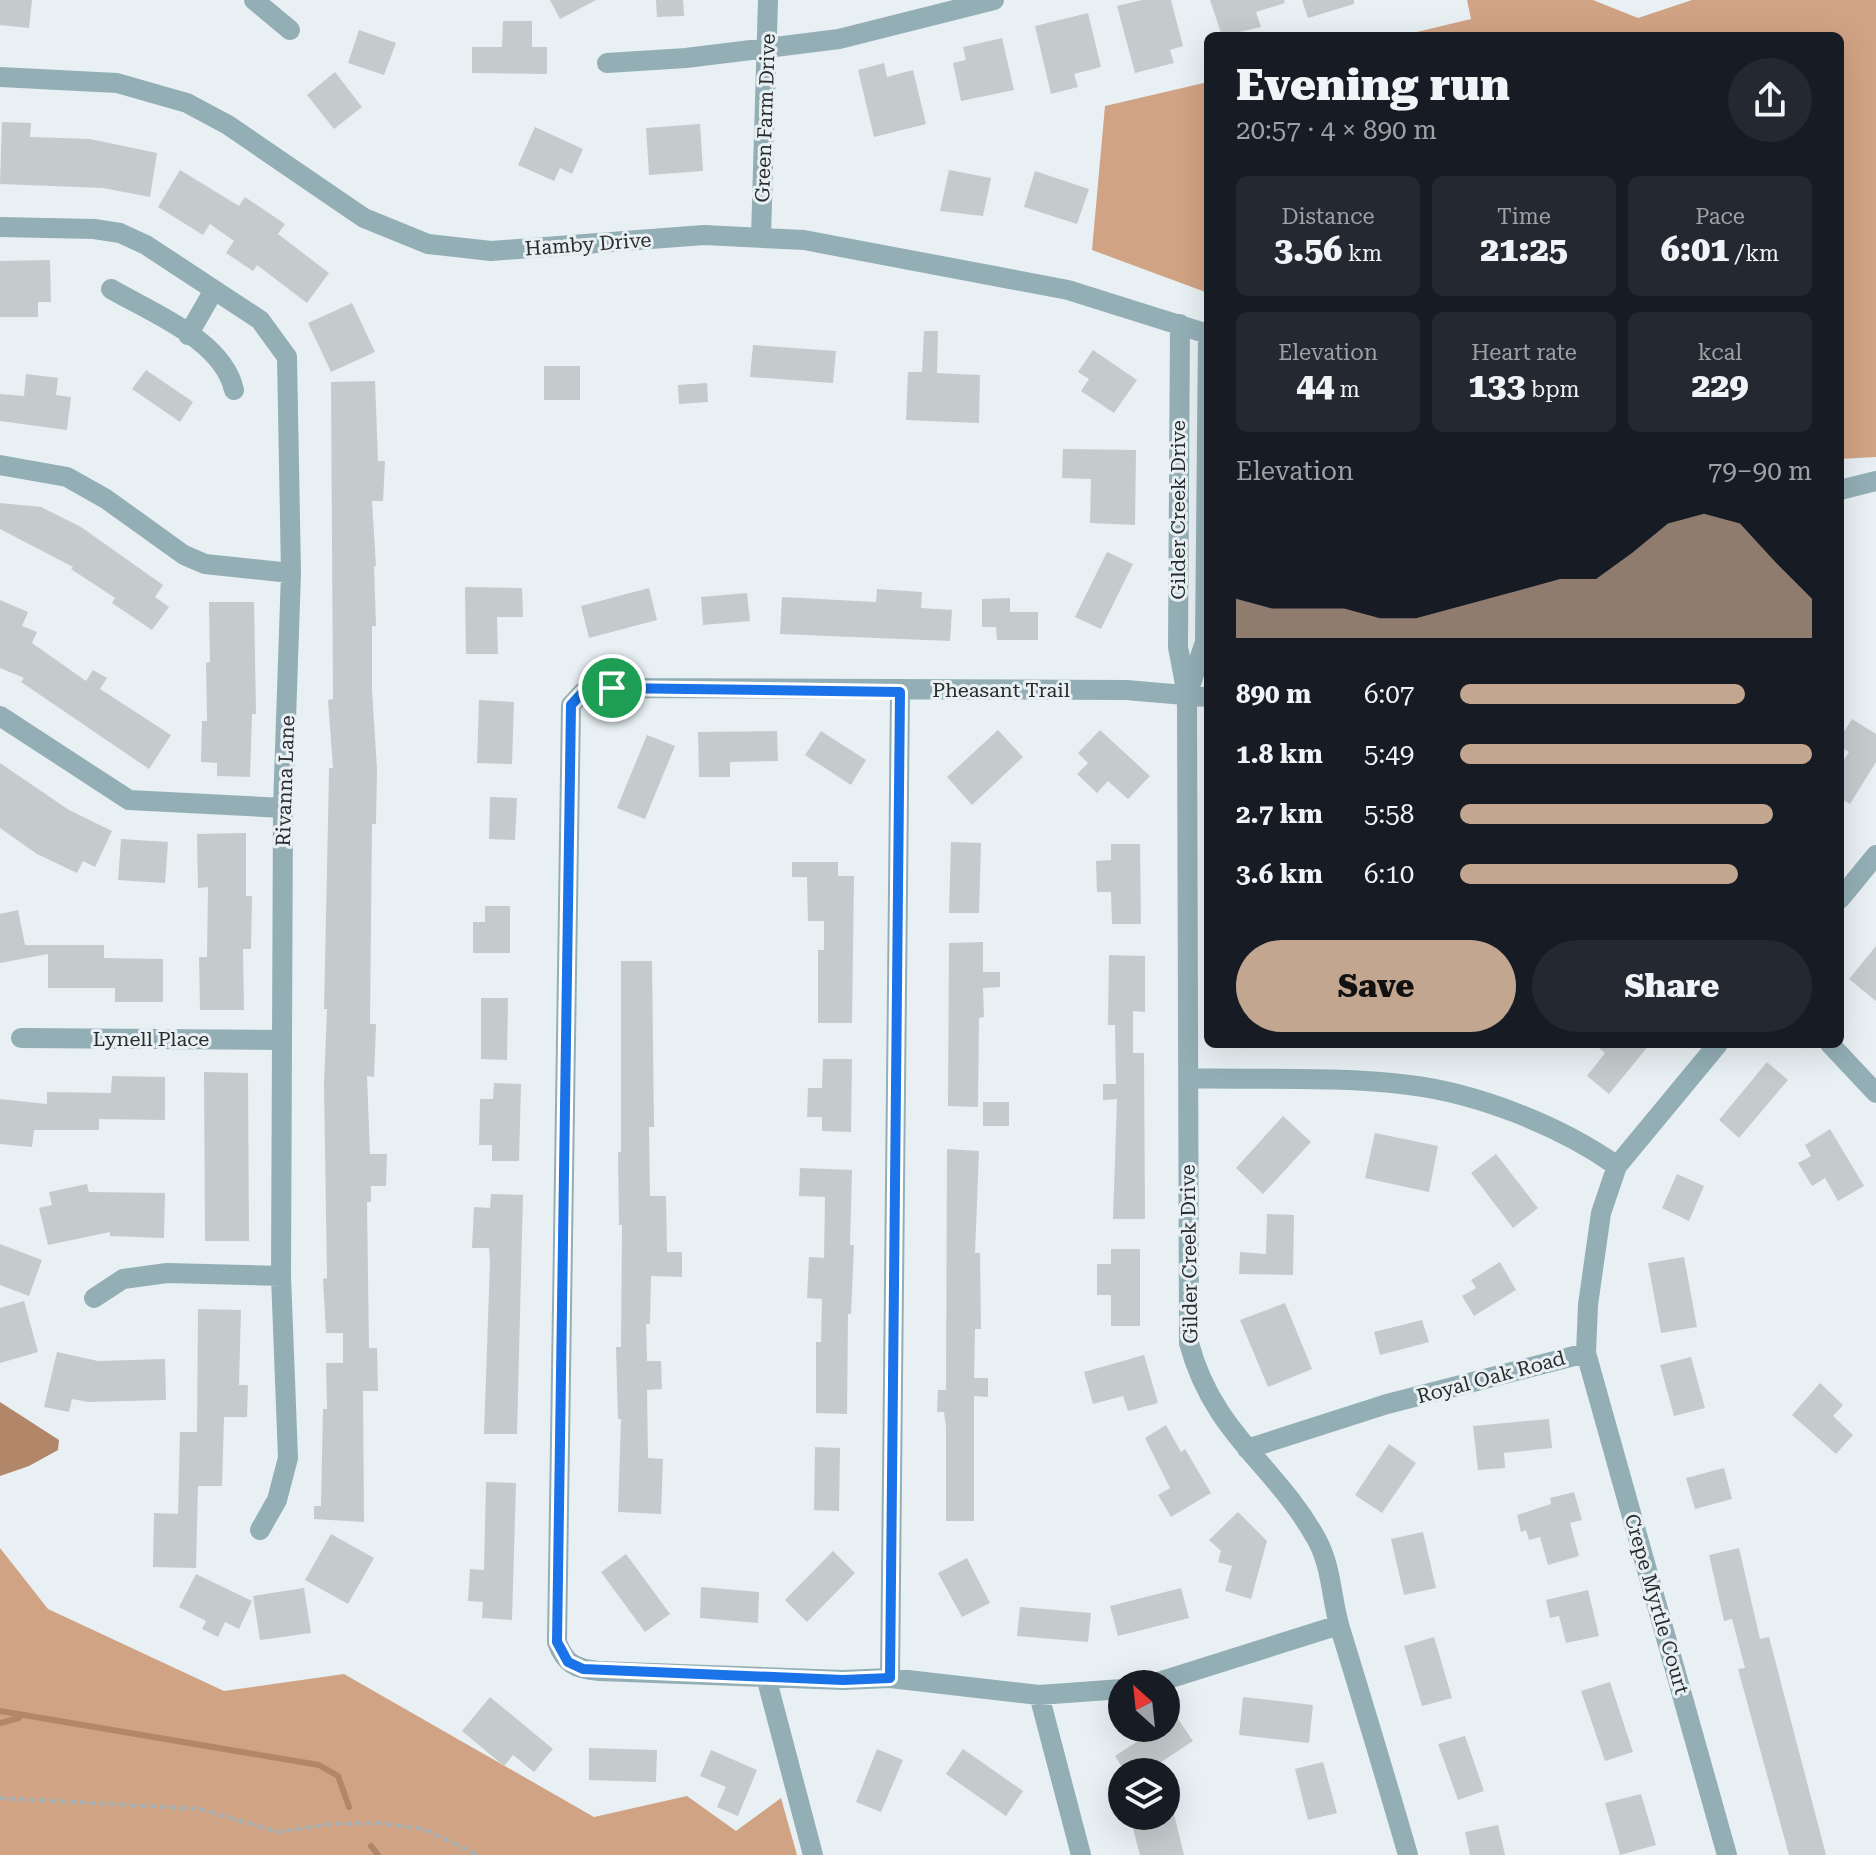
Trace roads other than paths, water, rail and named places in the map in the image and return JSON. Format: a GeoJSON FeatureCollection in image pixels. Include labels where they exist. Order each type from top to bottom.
{"type":"FeatureCollection","features":[{"type":"Feature","properties":{"kind":"street"},"geometry":{"type":"LineString","coordinates":[[254,0],[290,30]]}},
{"type":"Feature","properties":{"kind":"street","name":"Green Farm Drive"},"geometry":{"type":"LineString","coordinates":[[761,236],[768,0]]}},
{"type":"Feature","properties":{"kind":"street"},"geometry":{"type":"LineString","coordinates":[[607,63],[767,49],[839,39],[994,0]]}},
{"type":"Feature","properties":{"kind":"street","name":"Hamby Drive"},"geometry":{"type":"LineString","coordinates":[[0,77],[117,83],[187,103],[228,125],[364,218],[428,244],[491,251],[704,235],[761,236],[847,247],[1068,290],[1204,333]]}},
{"type":"Feature","properties":{"kind":"street","name":"Rivanna Lane"},"geometry":{"type":"LineString","coordinates":[[0,227],[94,229],[120,233],[146,245],[260,320],[287,357],[291,573],[283,808],[281,1276],[288,1458],[277,1500],[260,1530]]}},
{"type":"Feature","properties":{"kind":"street"},"geometry":{"type":"LineString","coordinates":[[111,289],[219,356],[230,374],[234,390]]}},
{"type":"Feature","properties":{"kind":"street"},"geometry":{"type":"LineString","coordinates":[[188,335],[214,290]]}},
{"type":"Feature","properties":{"kind":"street","name":"Gilder Creek Drive"},"geometry":{"type":"LineString","coordinates":[[1180,324],[1178,647],[1198,696]]}},
{"type":"Feature","properties":{"kind":"street"},"geometry":{"type":"LineString","coordinates":[[0,465],[67,477],[184,555],[205,564],[291,573]]}},
{"type":"Feature","properties":{"kind":"street"},"geometry":{"type":"LineString","coordinates":[[1844,489],[1876,481]]}},
{"type":"Feature","properties":{"kind":"street","name":"Gilder Creek Drive"},"geometry":{"type":"LineString","coordinates":[[1204,650],[1198,696],[1189,1078],[1189,1343],[1210,1401],[1317,1540],[1330,1574],[1339,1625],[1408,1855]]}},
{"type":"Feature","properties":{"kind":"street","name":"Pheasant Trail"},"geometry":{"type":"LineString","coordinates":[[766,1677],[583,1669],[568,1662],[557,1642],[571,705],[576,695],[612,688],[900,692],[1126,690],[1198,696]]}},
{"type":"Feature","properties":{"kind":"street"},"geometry":{"type":"LineString","coordinates":[[890,1678],[900,692]]}},
{"type":"Feature","properties":{"kind":"street"},"geometry":{"type":"LineString","coordinates":[[0,716],[129,800],[283,808]]}},
{"type":"Feature","properties":{"kind":"street"},"geometry":{"type":"LineString","coordinates":[[1844,894],[1876,855]]}},
{"type":"Feature","properties":{"kind":"street","name":"Lynell Place"},"geometry":{"type":"LineString","coordinates":[[21,1038],[282,1040]]}},
{"type":"Feature","properties":{"kind":"street","name":"Royal Oak Road"},"geometry":{"type":"LineString","coordinates":[[1247,1449],[1387,1404],[1586,1353],[1588,1305],[1601,1213],[1617,1166],[1715,1048]]}},
{"type":"Feature","properties":{"kind":"street"},"geometry":{"type":"LineString","coordinates":[[1834,1048],[1876,1093]]}},
{"type":"Feature","properties":{"kind":"street"},"geometry":{"type":"LineString","coordinates":[[1189,1078],[1386,1083],[1436,1089],[1582,1141],[1617,1166]]}},
{"type":"Feature","properties":{"kind":"street"},"geometry":{"type":"LineString","coordinates":[[94,1298],[123,1279],[167,1273],[281,1276]]}},
{"type":"Feature","properties":{"kind":"street","name":"Crepe Myrtle Court"},"geometry":{"type":"LineString","coordinates":[[1586,1353],[1727,1855]]}},
{"type":"Feature","properties":{"kind":"street"},"geometry":{"type":"LineString","coordinates":[[1180,1675],[1339,1625]]}},
{"type":"Feature","properties":{"kind":"street"},"geometry":{"type":"LineString","coordinates":[[813,1855],[766,1677],[890,1678],[1039,1695],[1108,1690]]}},
{"type":"Feature","properties":{"kind":"street"},"geometry":{"type":"LineString","coordinates":[[1039,1695],[1081,1855]]}},
{"type":"Feature","properties":{"kind":"waterway"},"geometry":{"type":"LineString","coordinates":[[0,1711],[319,1765],[338,1776],[349,1807]]}},
{"type":"Feature","properties":{"kind":"waterway"},"geometry":{"type":"LineString","coordinates":[[0,1723],[19,1718]]}},
{"type":"Feature","properties":{"kind":"waterway"},"geometry":{"type":"LineString","coordinates":[[371,1846],[378,1855]]}}]}
